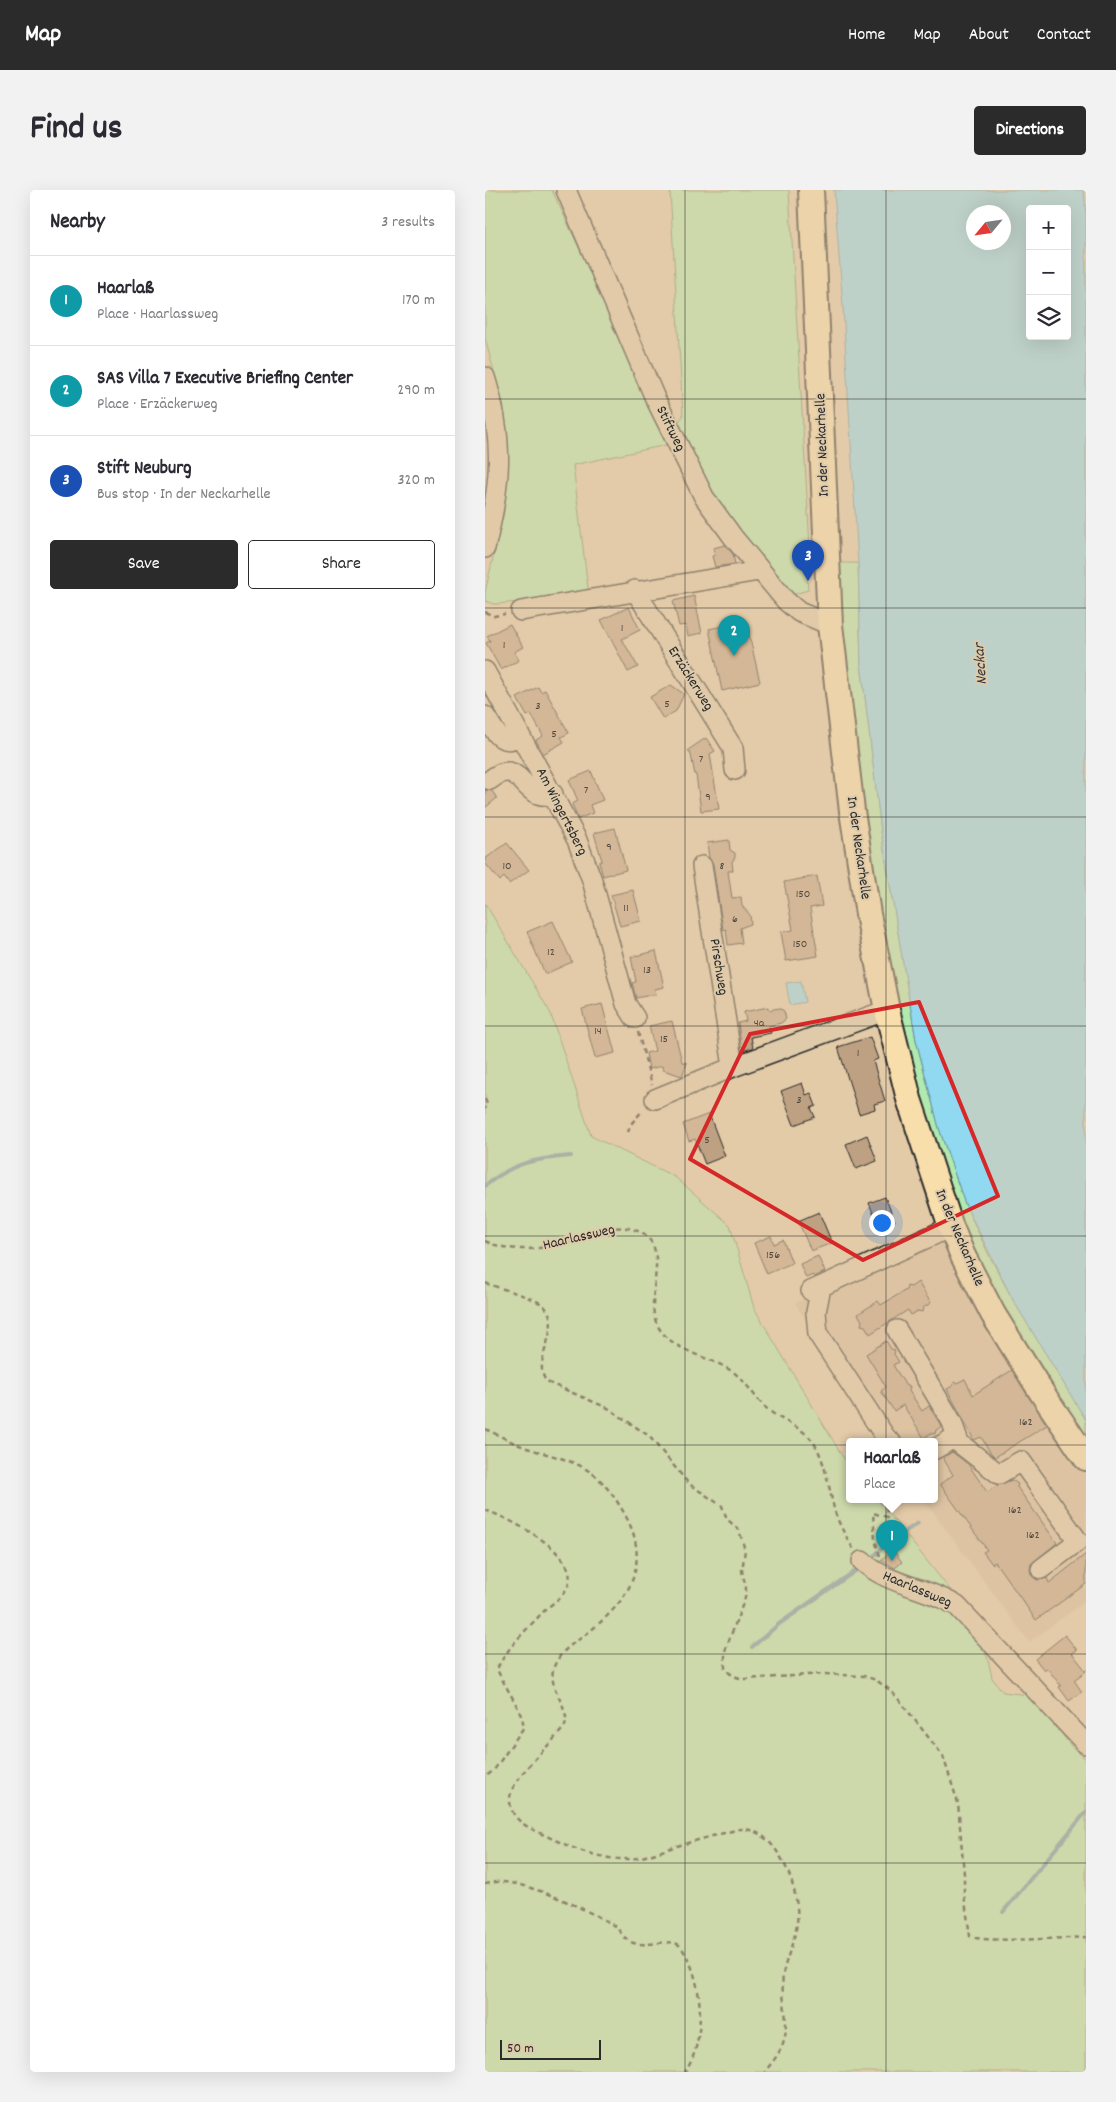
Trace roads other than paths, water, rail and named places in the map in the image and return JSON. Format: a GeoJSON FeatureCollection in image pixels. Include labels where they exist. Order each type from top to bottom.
{"type":"FeatureCollection","features":[{"type":"Feature","properties":{"kind":"main road","name":"In der Neckarhelle"},"geometry":{"type":"LineString","coordinates":[[811,190],[830,625],[852,811],[868,914],[887,1010],[909,1099],[951,1227],[993,1314],[1042,1393],[1086,1458]]}},
{"type":"Feature","properties":{"kind":"street","name":"Stiftweg"},"geometry":{"type":"LineString","coordinates":[[567,190],[640,364],[704,497],[759,570],[786,601],[799,612],[830,625]]}},
{"type":"Feature","properties":{"kind":"street"},"geometry":{"type":"LineString","coordinates":[[485,377],[495,415],[499,468],[495,505],[485,548]]}},
{"type":"Feature","properties":{"kind":"street"},"geometry":{"type":"LineString","coordinates":[[521,611],[759,570]]}},
{"type":"Feature","properties":{"kind":"street","name":"Erzäckerweg"},"geometry":{"type":"LineString","coordinates":[[635,590],[733,748],[735,770]]}},
{"type":"Feature","properties":{"kind":"street","name":"Am Wingertsberg"},"geometry":{"type":"LineString","coordinates":[[485,671],[569,822],[586,862],[626,1004],[635,1018]]}},
{"type":"Feature","properties":{"kind":"street"},"geometry":{"type":"LineString","coordinates":[[485,716],[501,739],[507,741],[520,736]]}},
{"type":"Feature","properties":{"kind":"street"},"geometry":{"type":"LineString","coordinates":[[490,780],[502,772],[514,773],[519,776],[532,793],[539,796],[553,794]]}},
{"type":"Feature","properties":{"kind":"street","name":"Pirschweg"},"geometry":{"type":"LineString","coordinates":[[703,866],[733,1068]]}},
{"type":"Feature","properties":{"kind":"street"},"geometry":{"type":"LineString","coordinates":[[654,1093],[733,1068],[887,1010]]}},
{"type":"Feature","properties":{"kind":"street"},"geometry":{"type":"LineString","coordinates":[[886,1438],[818,1334],[816,1289],[951,1227]]}},
{"type":"Feature","properties":{"kind":"street"},"geometry":{"type":"LineString","coordinates":[[897,1330],[952,1422],[959,1443],[978,1466],[999,1474],[1021,1461],[1078,1541],[1041,1569]]}},
{"type":"Feature","properties":{"kind":"street"},"geometry":{"type":"LineString","coordinates":[[938,1447],[957,1436]]}},
{"type":"Feature","properties":{"kind":"street","name":"Haarlassweg"},"geometry":{"type":"LineString","coordinates":[[862,1561],[880,1574],[942,1598],[957,1606],[1086,1744]]}},
{"type":"Feature","properties":{"kind":"water","name":"Neckar"},"geometry":{"type":"Polygon","coordinates":[[[834,190],[1084,190],[1086,216],[1086,1420],[1013,1300],[965,1204],[939,1128],[916,1040],[881,831],[861,663],[858,563],[834,190]]]}},
{"type":"Feature","properties":{"kind":"water"},"geometry":{"type":"Polygon","coordinates":[[[801,981],[805,1002],[790,1005],[786,983],[801,981]]]}},
{"type":"Feature","properties":{"kind":"waterway"},"geometry":{"type":"LineString","coordinates":[[485,1186],[505,1172],[525,1163],[571,1156]]}},
{"type":"Feature","properties":{"kind":"waterway"},"geometry":{"type":"LineString","coordinates":[[875,1555],[886,1544],[918,1523]]}},
{"type":"Feature","properties":{"kind":"waterway"},"geometry":{"type":"LineString","coordinates":[[752,1647],[779,1624],[858,1569]]}},
{"type":"Feature","properties":{"kind":"waterway"},"geometry":{"type":"LineString","coordinates":[[1003,1912],[1086,1812]]}},
{"type":"Feature","properties":{"kind":"place","name":"Stift Neuburg"},"geometry":{"type":"Point","coordinates":[808,581]}},
{"type":"Feature","properties":{"kind":"place","name":"SAS Villa 7 Executive Briefing Center"},"geometry":{"type":"Point","coordinates":[734,656]}},
{"type":"Feature","properties":{"kind":"place","name":"Haarlaß"},"geometry":{"type":"Point","coordinates":[892,1561]}}]}
